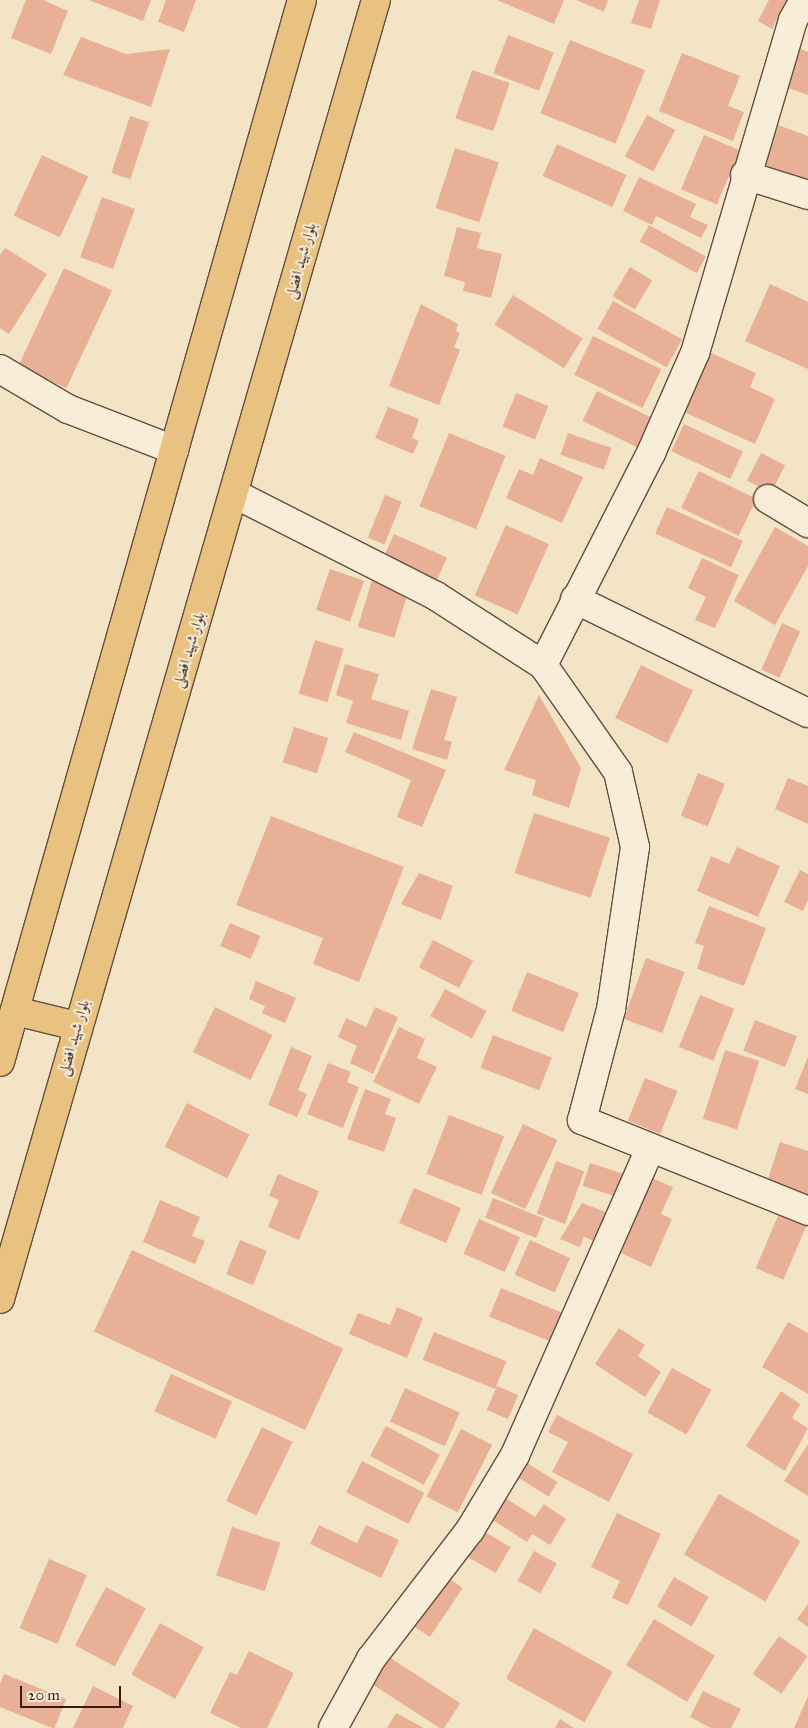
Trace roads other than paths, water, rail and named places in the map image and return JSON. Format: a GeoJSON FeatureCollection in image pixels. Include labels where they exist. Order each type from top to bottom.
{"type":"FeatureCollection","features":[{"type":"Feature","properties":{"kind":"main road"},"geometry":{"type":"LineString","coordinates":[[0,1059],[302,0]]}},
{"type":"Feature","properties":{"kind":"main road","name":"بلوار شهید افضلی"},"geometry":{"type":"LineString","coordinates":[[0,1299],[77,1026],[235,494],[376,0]]}},
{"type":"Feature","properties":{"kind":"main road"},"geometry":{"type":"LineString","coordinates":[[15,1010],[77,1026]]}},
{"type":"Feature","properties":{"kind":"street"},"geometry":{"type":"LineString","coordinates":[[543,665],[651,453],[695,354],[745,176],[793,20],[804,0]]}},
{"type":"Feature","properties":{"kind":"street"},"geometry":{"type":"LineString","coordinates":[[745,176],[808,196]]}},
{"type":"Feature","properties":{"kind":"street"},"geometry":{"type":"LineString","coordinates":[[0,368],[68,409],[174,450]]}},
{"type":"Feature","properties":{"kind":"street"},"geometry":{"type":"LineString","coordinates":[[235,494],[436,596],[543,665],[618,772],[635,847],[611,1009],[582,1120],[650,1149],[808,1211]]}},
{"type":"Feature","properties":{"kind":"street"},"geometry":{"type":"LineString","coordinates":[[768,499],[808,523]]}},
{"type":"Feature","properties":{"kind":"street"},"geometry":{"type":"LineString","coordinates":[[575,599],[808,713]]}},
{"type":"Feature","properties":{"kind":"street"},"geometry":{"type":"LineString","coordinates":[[333,1728],[371,1658],[470,1530],[515,1455],[650,1149]]}}]}
